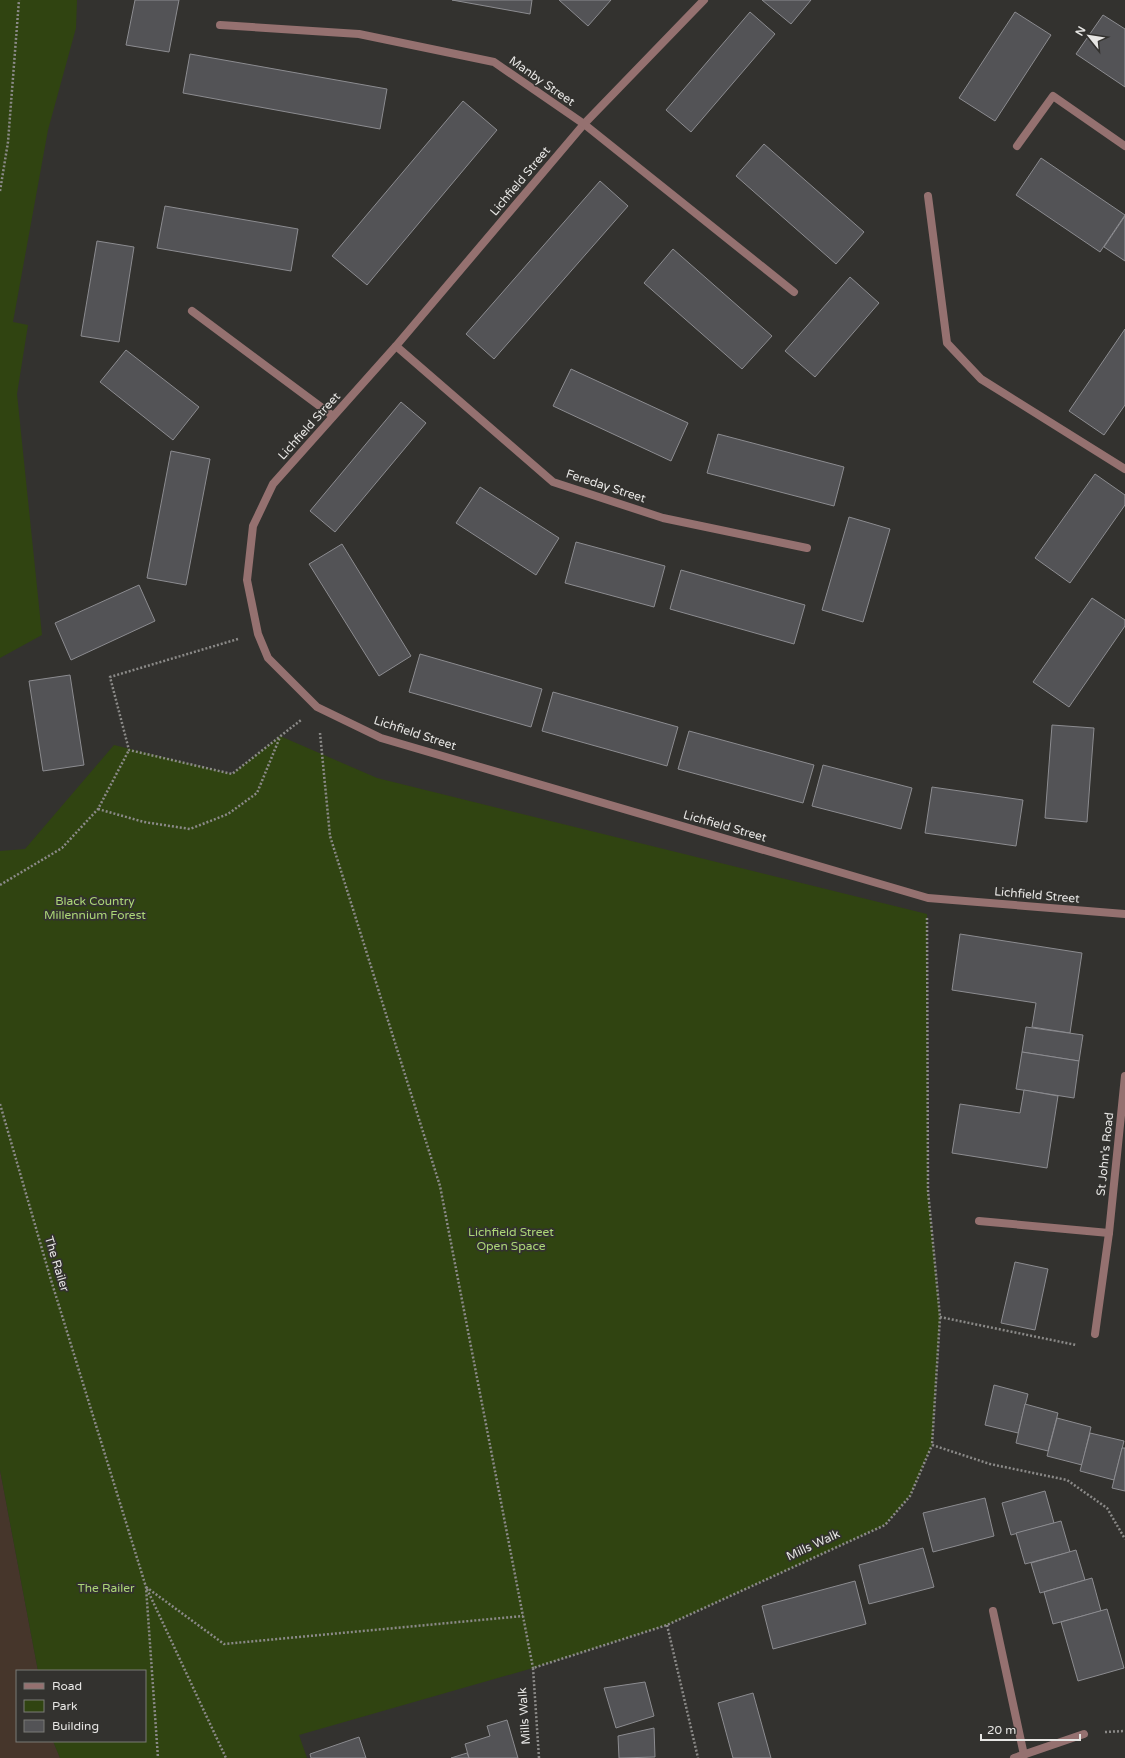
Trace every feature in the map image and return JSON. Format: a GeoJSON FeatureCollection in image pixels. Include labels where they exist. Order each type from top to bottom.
{"type":"FeatureCollection","features":[{"type":"Feature","properties":{"kind":"street","name":"Lichfield Street"},"geometry":{"type":"LineString","coordinates":[[704,0],[584,124],[396,346],[273,484],[253,526],[247,580],[258,634],[268,658],[317,708],[381,738],[928,898],[1125,914]]}},
{"type":"Feature","properties":{"kind":"street","name":"Manby Street"},"geometry":{"type":"LineString","coordinates":[[220,25],[359,34],[494,62],[584,124],[794,292]]}},
{"type":"Feature","properties":{"kind":"street"},"geometry":{"type":"LineString","coordinates":[[1017,146],[1053,96],[1125,146]]}},
{"type":"Feature","properties":{"kind":"street"},"geometry":{"type":"LineString","coordinates":[[928,196],[947,343],[981,378],[1125,469]]}},
{"type":"Feature","properties":{"kind":"street"},"geometry":{"type":"LineString","coordinates":[[192,311],[334,416]]}},
{"type":"Feature","properties":{"kind":"street","name":"Fereday Street"},"geometry":{"type":"LineString","coordinates":[[396,346],[553,482],[663,518],[807,548]]}},
{"type":"Feature","properties":{"kind":"street","name":"St John's Road"},"geometry":{"type":"LineString","coordinates":[[1095,1334],[1109,1233],[1125,1076]]}},
{"type":"Feature","properties":{"kind":"street"},"geometry":{"type":"LineString","coordinates":[[979,1222],[1109,1233]]}},
{"type":"Feature","properties":{"kind":"street"},"geometry":{"type":"LineString","coordinates":[[993,1611],[1024,1755]]}},
{"type":"Feature","properties":{"kind":"street"},"geometry":{"type":"LineString","coordinates":[[1014,1758],[1084,1734]]}},
{"type":"Feature","properties":{"kind":"path"},"geometry":{"type":"LineString","coordinates":[[0,191],[8,142],[19,0]]}},
{"type":"Feature","properties":{"kind":"path"},"geometry":{"type":"LineString","coordinates":[[0,885],[62,848],[98,809],[130,750],[110,677],[258,634]]}},
{"type":"Feature","properties":{"kind":"path"},"geometry":{"type":"LineString","coordinates":[[130,750],[232,774],[317,708]]}},
{"type":"Feature","properties":{"kind":"path"},"geometry":{"type":"LineString","coordinates":[[317,708],[330,836],[440,1186],[533,1668]]}},
{"type":"Feature","properties":{"kind":"path"},"geometry":{"type":"LineString","coordinates":[[98,809],[144,822],[190,828],[228,814],[257,793],[280,736]]}},
{"type":"Feature","properties":{"kind":"path","name":"Mills Walk"},"geometry":{"type":"LineString","coordinates":[[539,1758],[533,1668],[667,1625],[885,1525],[910,1496],[932,1445],[940,1317],[928,1190],[928,898]]}},
{"type":"Feature","properties":{"kind":"path","name":"The Railer"},"geometry":{"type":"LineString","coordinates":[[0,1104],[146,1587],[158,1758]]}},
{"type":"Feature","properties":{"kind":"path"},"geometry":{"type":"LineString","coordinates":[[940,1317],[1088,1347],[1095,1334]]}},
{"type":"Feature","properties":{"kind":"path"},"geometry":{"type":"LineString","coordinates":[[932,1445],[990,1464],[1067,1480],[1107,1508],[1125,1539]]}},
{"type":"Feature","properties":{"kind":"path"},"geometry":{"type":"LineString","coordinates":[[146,1587],[224,1644],[523,1616]]}},
{"type":"Feature","properties":{"kind":"path"},"geometry":{"type":"LineString","coordinates":[[146,1587],[226,1758]]}},
{"type":"Feature","properties":{"kind":"path"},"geometry":{"type":"LineString","coordinates":[[667,1625],[698,1758]]}},
{"type":"Feature","properties":{"kind":"shaded area"},"geometry":{"type":"Polygon","coordinates":[[[0,1470],[38,1670],[16,1670],[16,1742],[53,1742],[60,1758],[0,1758],[0,1470]]]}},
{"type":"Feature","properties":{"kind":"green space"},"geometry":{"type":"Polygon","coordinates":[[[0,0],[77,0],[76,28],[48,130],[13,322],[28,325],[17,394],[42,635],[0,658],[0,0]]]}},
{"type":"Feature","properties":{"kind":"green space","name":"Lichfield Street Open Space"},"geometry":{"type":"Polygon","coordinates":[[[280,736],[377,778],[927,914],[928,1191],[940,1317],[932,1445],[910,1496],[885,1525],[667,1625],[533,1668],[299,1735],[307,1758],[60,1758],[53,1742],[146,1742],[146,1670],[38,1670],[0,1470],[0,851],[25,849],[114,745],[232,774],[280,736]]]}},
{"type":"Feature","properties":{"kind":"building"},"geometry":{"type":"Polygon","coordinates":[[[135,0],[179,0],[169,52],[126,45],[135,0]]]}},
{"type":"Feature","properties":{"kind":"building"},"geometry":{"type":"Polygon","coordinates":[[[452,0],[532,0],[530,14],[452,0]]]}},
{"type":"Feature","properties":{"kind":"building"},"geometry":{"type":"Polygon","coordinates":[[[559,0],[611,0],[588,26],[559,0]]]}},
{"type":"Feature","properties":{"kind":"building"},"geometry":{"type":"Polygon","coordinates":[[[762,0],[811,0],[791,24],[762,0]]]}},
{"type":"Feature","properties":{"kind":"building"},"geometry":{"type":"Polygon","coordinates":[[[750,12],[775,34],[691,132],[666,110],[750,12]]]}},
{"type":"Feature","properties":{"kind":"building"},"geometry":{"type":"Polygon","coordinates":[[[1015,12],[1051,35],[995,121],[959,98],[1015,12]]]}},
{"type":"Feature","properties":{"kind":"building"},"geometry":{"type":"Polygon","coordinates":[[[1103,15],[1125,29],[1125,87],[1076,54],[1103,15]]]}},
{"type":"Feature","properties":{"kind":"building"},"geometry":{"type":"Polygon","coordinates":[[[190,54],[387,89],[380,129],[183,93],[190,54]]]}},
{"type":"Feature","properties":{"kind":"building"},"geometry":{"type":"Polygon","coordinates":[[[463,101],[497,130],[367,285],[332,256],[463,101]]]}},
{"type":"Feature","properties":{"kind":"building"},"geometry":{"type":"Polygon","coordinates":[[[764,144],[864,232],[836,264],[736,176],[764,144]]]}},
{"type":"Feature","properties":{"kind":"building"},"geometry":{"type":"Polygon","coordinates":[[[1041,158],[1125,215],[1100,252],[1016,195],[1041,158]]]}},
{"type":"Feature","properties":{"kind":"building"},"geometry":{"type":"Polygon","coordinates":[[[600,181],[628,206],[494,359],[466,334],[600,181]]]}},
{"type":"Feature","properties":{"kind":"building"},"geometry":{"type":"Polygon","coordinates":[[[165,206],[298,229],[291,271],[157,248],[165,206]]]}},
{"type":"Feature","properties":{"kind":"building"},"geometry":{"type":"Polygon","coordinates":[[[1125,216],[1125,261],[1104,247],[1125,216]]]}},
{"type":"Feature","properties":{"kind":"building"},"geometry":{"type":"Polygon","coordinates":[[[97,241],[134,247],[119,342],[81,336],[97,241]]]}},
{"type":"Feature","properties":{"kind":"building"},"geometry":{"type":"Polygon","coordinates":[[[673,249],[772,336],[742,369],[644,283],[673,249]]]}},
{"type":"Feature","properties":{"kind":"building"},"geometry":{"type":"Polygon","coordinates":[[[850,277],[879,303],[815,377],[785,351],[850,277]]]}},
{"type":"Feature","properties":{"kind":"building"},"geometry":{"type":"Polygon","coordinates":[[[1125,329],[1125,405],[1104,435],[1069,411],[1125,329]]]}},
{"type":"Feature","properties":{"kind":"building"},"geometry":{"type":"Polygon","coordinates":[[[126,350],[199,407],[173,440],[100,382],[126,350]]]}},
{"type":"Feature","properties":{"kind":"building"},"geometry":{"type":"Polygon","coordinates":[[[571,369],[688,423],[671,461],[553,406],[571,369]]]}},
{"type":"Feature","properties":{"kind":"building"},"geometry":{"type":"Polygon","coordinates":[[[401,402],[426,423],[335,532],[310,511],[401,402]]]}},
{"type":"Feature","properties":{"kind":"building"},"geometry":{"type":"Polygon","coordinates":[[[718,434],[844,467],[834,506],[707,473],[718,434]]]}},
{"type":"Feature","properties":{"kind":"building"},"geometry":{"type":"Polygon","coordinates":[[[171,451],[210,459],[186,585],[147,578],[171,451]]]}},
{"type":"Feature","properties":{"kind":"building"},"geometry":{"type":"Polygon","coordinates":[[[1095,474],[1125,495],[1125,505],[1070,583],[1035,558],[1095,474]]]}},
{"type":"Feature","properties":{"kind":"building"},"geometry":{"type":"Polygon","coordinates":[[[480,487],[559,538],[536,575],[456,523],[480,487]]]}},
{"type":"Feature","properties":{"kind":"building"},"geometry":{"type":"Polygon","coordinates":[[[849,517],[890,529],[863,622],[822,610],[849,517]]]}},
{"type":"Feature","properties":{"kind":"building"},"geometry":{"type":"Polygon","coordinates":[[[576,542],[665,566],[654,607],[565,583],[576,542]]]}},
{"type":"Feature","properties":{"kind":"building"},"geometry":{"type":"Polygon","coordinates":[[[342,544],[411,656],[379,676],[309,564],[342,544]]]}},
{"type":"Feature","properties":{"kind":"building"},"geometry":{"type":"Polygon","coordinates":[[[681,570],[805,605],[794,644],[670,609],[681,570]]]}},
{"type":"Feature","properties":{"kind":"building"},"geometry":{"type":"Polygon","coordinates":[[[139,585],[155,621],[71,660],[55,623],[139,585]]]}},
{"type":"Feature","properties":{"kind":"building"},"geometry":{"type":"Polygon","coordinates":[[[1092,598],[1125,620],[1125,626],[1069,707],[1033,682],[1092,598]]]}},
{"type":"Feature","properties":{"kind":"building"},"geometry":{"type":"Polygon","coordinates":[[[420,654],[542,689],[531,727],[409,692],[420,654]]]}},
{"type":"Feature","properties":{"kind":"building"},"geometry":{"type":"Polygon","coordinates":[[[70,675],[84,765],[43,771],[29,681],[70,675]]]}},
{"type":"Feature","properties":{"kind":"building"},"geometry":{"type":"Polygon","coordinates":[[[553,692],[678,727],[667,766],[542,731],[553,692]]]}},
{"type":"Feature","properties":{"kind":"building"},"geometry":{"type":"Polygon","coordinates":[[[1052,725],[1094,728],[1087,822],[1045,818],[1052,725]]]}},
{"type":"Feature","properties":{"kind":"building"},"geometry":{"type":"Polygon","coordinates":[[[689,731],[814,765],[803,803],[678,769],[689,731]]]}},
{"type":"Feature","properties":{"kind":"building"},"geometry":{"type":"Polygon","coordinates":[[[823,765],[912,788],[901,829],[812,806],[823,765]]]}},
{"type":"Feature","properties":{"kind":"building"},"geometry":{"type":"Polygon","coordinates":[[[932,787],[1023,800],[1016,846],[925,833],[932,787]]]}},
{"type":"Feature","properties":{"kind":"building"},"geometry":{"type":"Polygon","coordinates":[[[960,934],[1082,953],[1070,1033],[1032,1027],[1036,1003],[952,990],[960,934]]]}},
{"type":"Feature","properties":{"kind":"building"},"geometry":{"type":"Polygon","coordinates":[[[1026,1027],[1083,1035],[1079,1061],[1022,1052],[1026,1027]]]}},
{"type":"Feature","properties":{"kind":"building"},"geometry":{"type":"Polygon","coordinates":[[[1022,1052],[1079,1061],[1074,1098],[1016,1089],[1022,1052]]]}},
{"type":"Feature","properties":{"kind":"building"},"geometry":{"type":"Polygon","coordinates":[[[1024,1090],[1058,1096],[1047,1168],[952,1153],[960,1104],[1020,1113],[1024,1090]]]}},
{"type":"Feature","properties":{"kind":"building"},"geometry":{"type":"Polygon","coordinates":[[[1015,1262],[1048,1269],[1035,1330],[1001,1323],[1015,1262]]]}},
{"type":"Feature","properties":{"kind":"building"},"geometry":{"type":"Polygon","coordinates":[[[994,1385],[1028,1394],[1018,1433],[985,1425],[994,1385]]]}},
{"type":"Feature","properties":{"kind":"building"},"geometry":{"type":"Polygon","coordinates":[[[1025,1404],[1058,1413],[1048,1451],[1016,1443],[1025,1404]]]}},
{"type":"Feature","properties":{"kind":"building"},"geometry":{"type":"Polygon","coordinates":[[[1057,1418],[1091,1427],[1082,1465],[1047,1456],[1057,1418]]]}},
{"type":"Feature","properties":{"kind":"building"},"geometry":{"type":"Polygon","coordinates":[[[1090,1433],[1124,1441],[1114,1480],[1080,1471],[1090,1433]]]}},
{"type":"Feature","properties":{"kind":"building"},"geometry":{"type":"Polygon","coordinates":[[[1122,1448],[1125,1448],[1125,1491],[1112,1488],[1122,1448]]]}},
{"type":"Feature","properties":{"kind":"building"},"geometry":{"type":"Polygon","coordinates":[[[1045,1491],[1054,1523],[1011,1535],[1002,1503],[1045,1491]]]}},
{"type":"Feature","properties":{"kind":"building"},"geometry":{"type":"Polygon","coordinates":[[[985,1498],[994,1536],[933,1552],[923,1513],[985,1498]]]}},
{"type":"Feature","properties":{"kind":"building"},"geometry":{"type":"Polygon","coordinates":[[[1061,1521],[1070,1552],[1025,1564],[1016,1533],[1061,1521]]]}},
{"type":"Feature","properties":{"kind":"building"},"geometry":{"type":"Polygon","coordinates":[[[923,1548],[934,1587],[869,1604],[859,1565],[923,1548]]]}},
{"type":"Feature","properties":{"kind":"building"},"geometry":{"type":"Polygon","coordinates":[[[1076,1550],[1085,1580],[1040,1593],[1031,1563],[1076,1550]]]}},
{"type":"Feature","properties":{"kind":"building"},"geometry":{"type":"Polygon","coordinates":[[[1092,1578],[1101,1611],[1053,1624],[1044,1592],[1092,1578]]]}},
{"type":"Feature","properties":{"kind":"building"},"geometry":{"type":"Polygon","coordinates":[[[855,1581],[866,1624],[773,1649],[762,1606],[855,1581]]]}},
{"type":"Feature","properties":{"kind":"building"},"geometry":{"type":"Polygon","coordinates":[[[1107,1609],[1124,1668],[1078,1681],[1061,1622],[1107,1609]]]}},
{"type":"Feature","properties":{"kind":"building"},"geometry":{"type":"Polygon","coordinates":[[[645,1682],[654,1716],[616,1728],[604,1688],[645,1682]]]}},
{"type":"Feature","properties":{"kind":"building"},"geometry":{"type":"Polygon","coordinates":[[[753,1693],[771,1758],[733,1758],[718,1703],[753,1693]]]}},
{"type":"Feature","properties":{"kind":"building"},"geometry":{"type":"Polygon","coordinates":[[[507,1720],[518,1758],[469,1758],[465,1744],[490,1736],[487,1726],[507,1720]]]}},
{"type":"Feature","properties":{"kind":"building"},"geometry":{"type":"Polygon","coordinates":[[[654,1728],[655,1757],[619,1758],[618,1736],[654,1728]]]}},
{"type":"Feature","properties":{"kind":"building"},"geometry":{"type":"Polygon","coordinates":[[[359,1737],[366,1758],[311,1758],[310,1754],[359,1737]]]}},
{"type":"Feature","properties":{"kind":"building"},"geometry":{"type":"Polygon","coordinates":[[[467,1753],[469,1758],[451,1758],[467,1753]]]}},
{"type":"Feature","properties":{"kind":"park label","name":"Black Country Millennium Forest"},"geometry":{"type":"Point","coordinates":[95,908]}}]}
